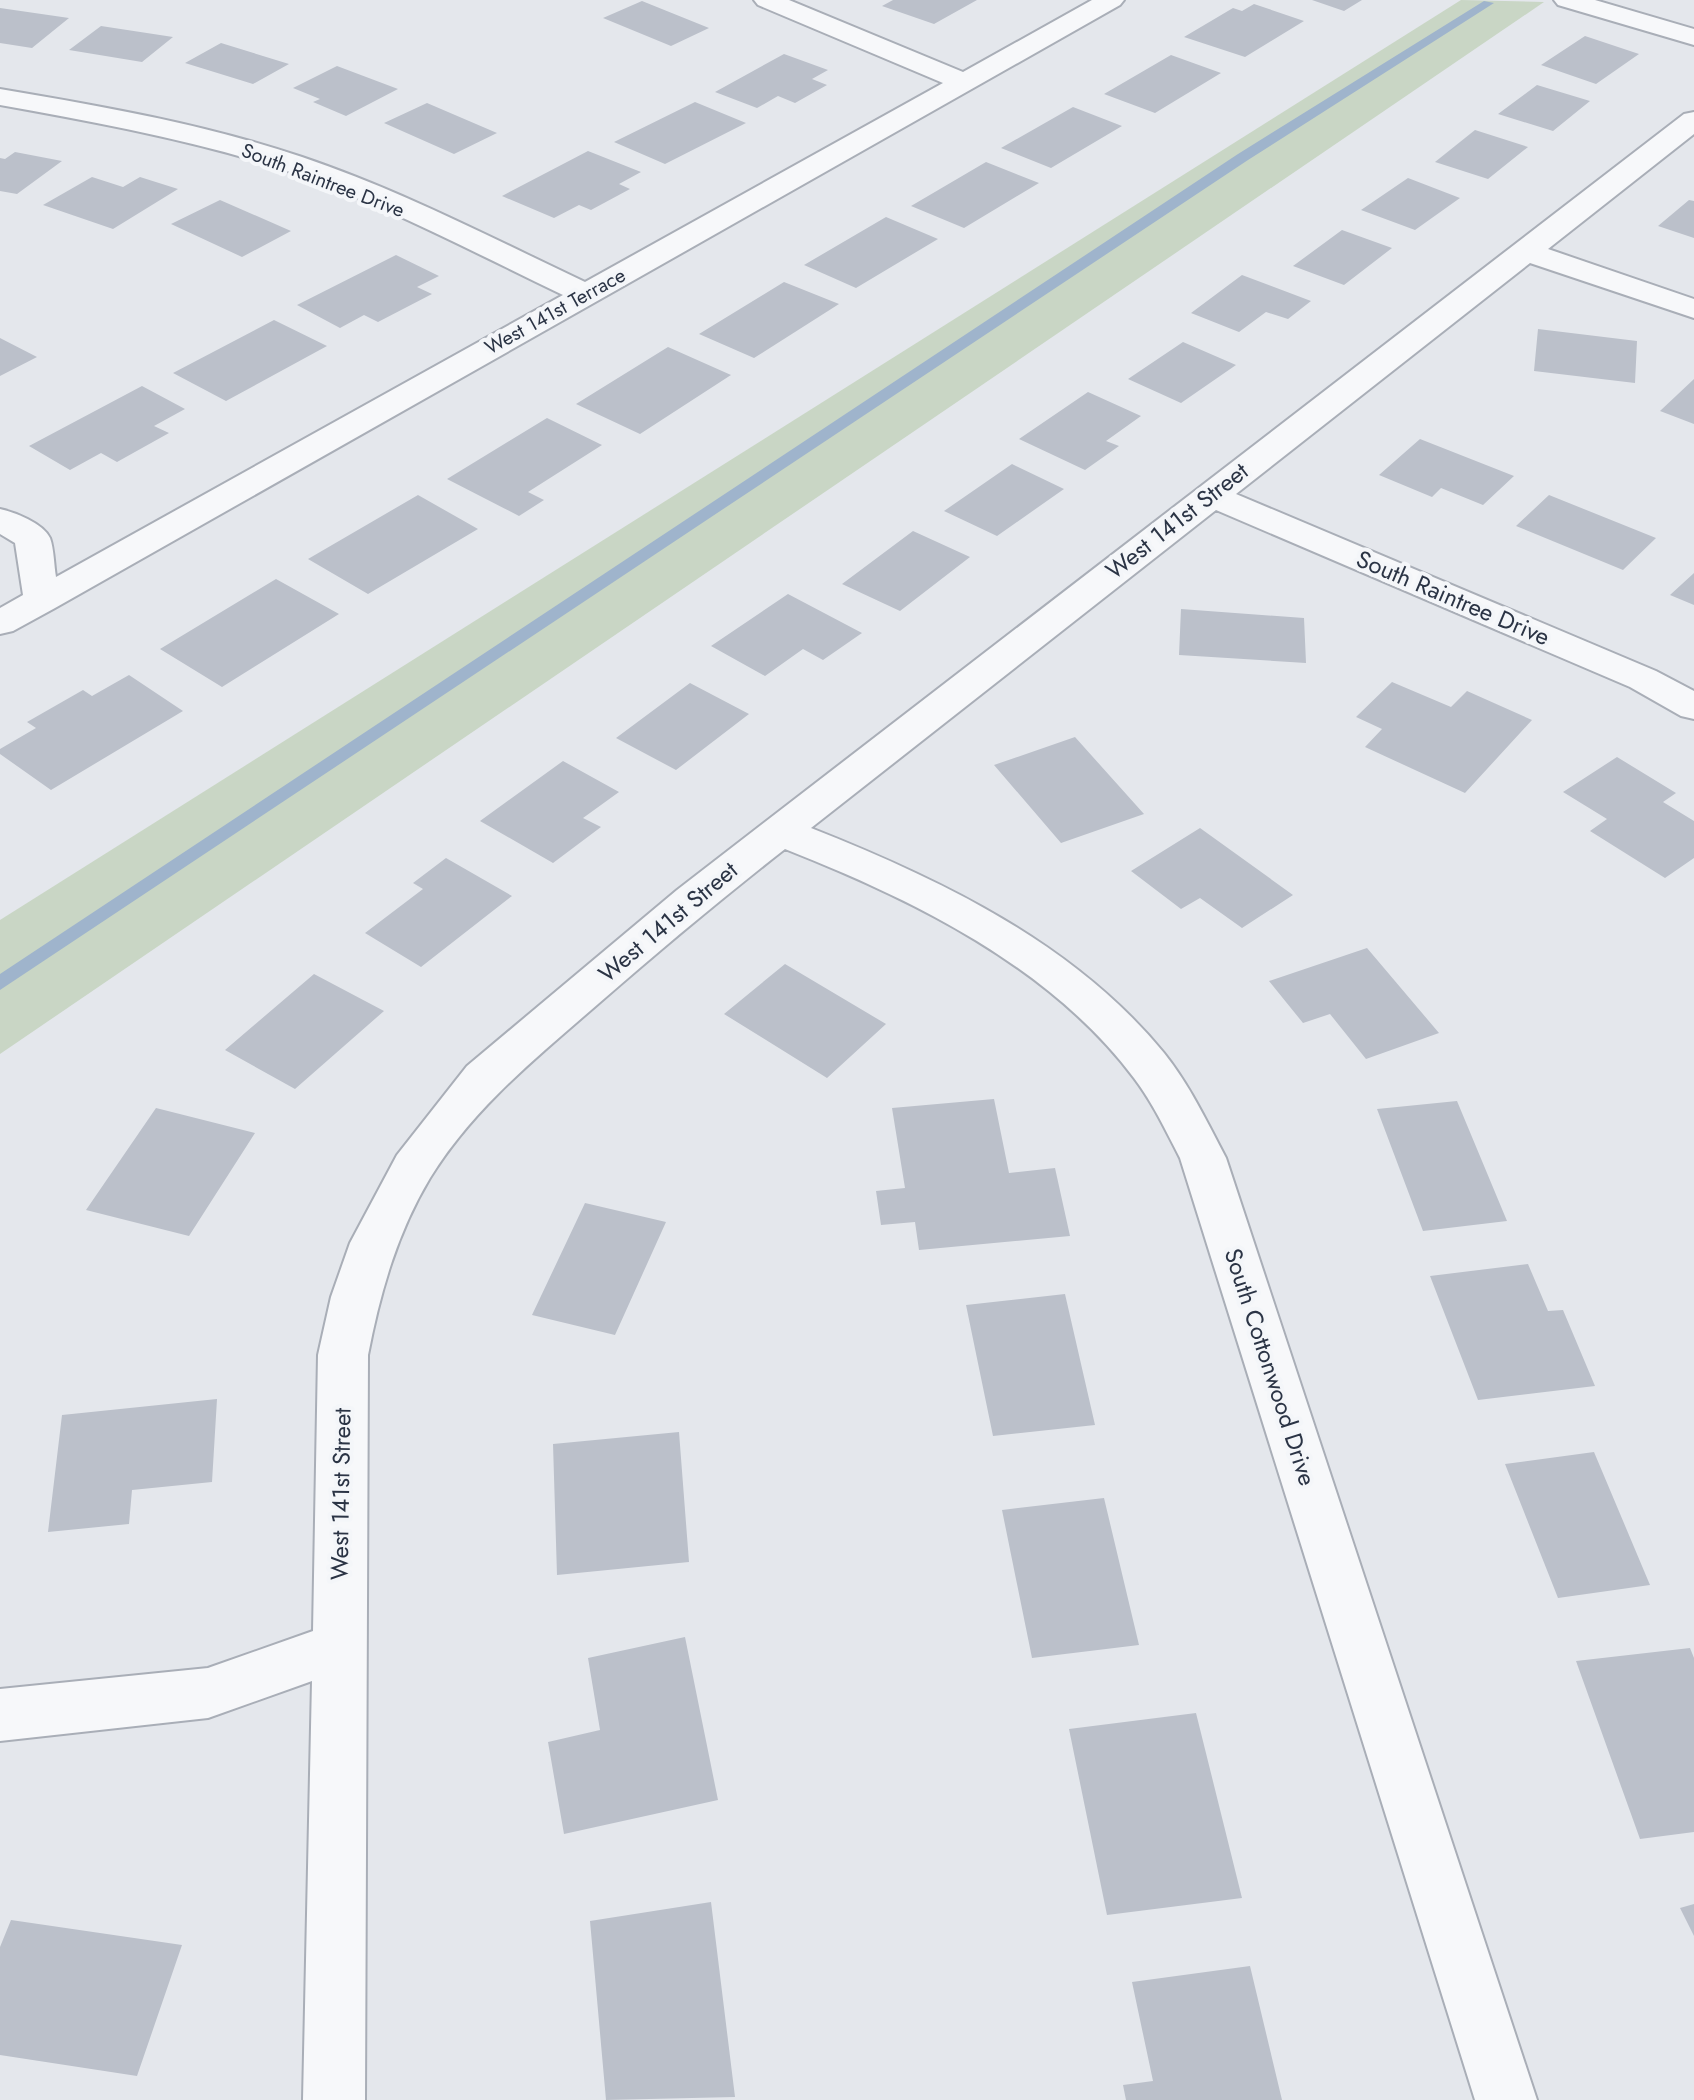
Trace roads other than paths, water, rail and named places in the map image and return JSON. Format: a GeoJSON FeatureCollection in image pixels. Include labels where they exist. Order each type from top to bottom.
{"type":"FeatureCollection","features":[{"type":"Feature","properties":{"kind":"street"},"geometry":{"type":"LineString","coordinates":[[767,0],[965,82]]}},
{"type":"Feature","properties":{"kind":"street","name":"West 141st Terrace"},"geometry":{"type":"LineString","coordinates":[[0,623],[1111,0]]}},
{"type":"Feature","properties":{"kind":"street"},"geometry":{"type":"LineString","coordinates":[[1567,0],[1694,37]]}},
{"type":"Feature","properties":{"kind":"street","name":"South Raintree Drive"},"geometry":{"type":"LineString","coordinates":[[0,97],[186,132],[293,164],[374,196],[586,294]]}},
{"type":"Feature","properties":{"kind":"street","name":"West 141st Street"},"geometry":{"type":"LineString","coordinates":[[334,2100],[343,1355],[355,1297],[374,1243],[413,1167],[483,1078],[692,900],[1694,120]]}},
{"type":"Feature","properties":{"kind":"street"},"geometry":{"type":"LineString","coordinates":[[1525,251],[1694,309]]}},
{"type":"Feature","properties":{"kind":"street","name":"South Raintree Drive"},"geometry":{"type":"LineString","coordinates":[[1210,495],[1643,679],[1694,707]]}},
{"type":"Feature","properties":{"kind":"street"},"geometry":{"type":"LineString","coordinates":[[0,519],[32,538],[42,600]]}},
{"type":"Feature","properties":{"kind":"street","name":"South Cottonwood Drive"},"geometry":{"type":"LineString","coordinates":[[779,831],[859,862],[1022,949],[1081,994],[1147,1064],[1177,1109],[1203,1158],[1506,2100]]}},
{"type":"Feature","properties":{"kind":"street"},"geometry":{"type":"LineString","coordinates":[[0,1715],[208,1693],[338,1647]]}},
{"type":"Feature","properties":{"kind":"waterway"},"geometry":{"type":"LineString","coordinates":[[0,983],[1243,157],[1488,3]]}}]}
